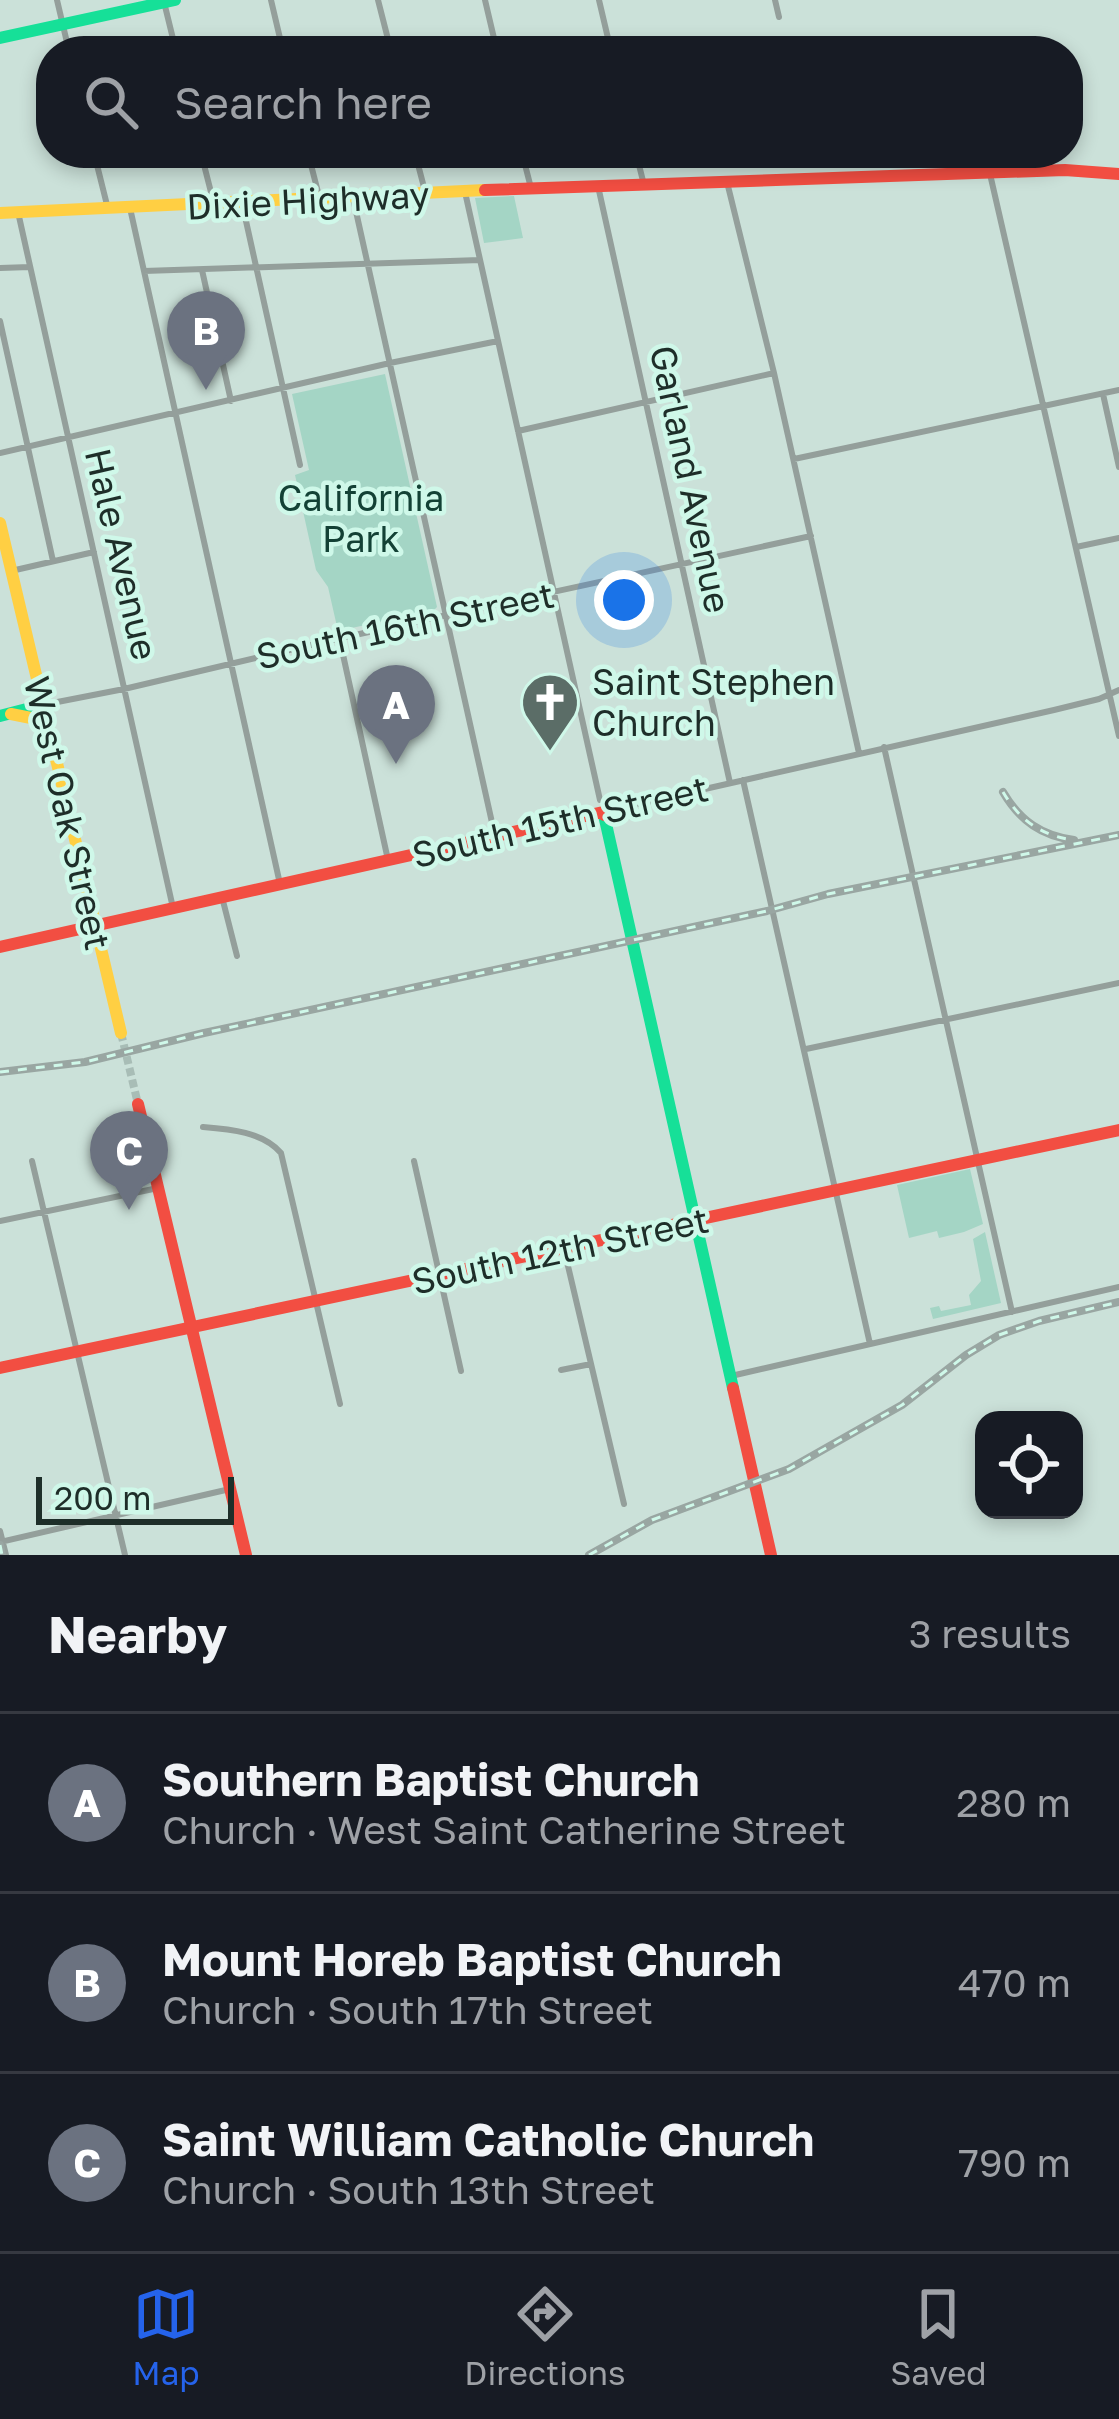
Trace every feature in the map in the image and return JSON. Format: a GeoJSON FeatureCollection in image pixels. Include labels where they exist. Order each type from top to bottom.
{"type":"FeatureCollection","features":[{"type":"Feature","properties":{"kind":"street"},"geometry":{"type":"LineString","coordinates":[[57,0],[66,36]]}},
{"type":"Feature","properties":{"kind":"street"},"geometry":{"type":"LineString","coordinates":[[271,0],[280,36]]}},
{"type":"Feature","properties":{"kind":"street"},"geometry":{"type":"LineString","coordinates":[[378,0],[387,36]]}},
{"type":"Feature","properties":{"kind":"street"},"geometry":{"type":"LineString","coordinates":[[485,0],[493,36]]}},
{"type":"Feature","properties":{"kind":"street"},"geometry":{"type":"LineString","coordinates":[[599,0],[607,36]]}},
{"type":"Feature","properties":{"kind":"street"},"geometry":{"type":"LineString","coordinates":[[775,0],[779,16]]}},
{"type":"Feature","properties":{"kind":"street"},"geometry":{"type":"LineString","coordinates":[[0,38],[168,1],[174,36]]}},
{"type":"Feature","properties":{"kind":"street"},"geometry":{"type":"LineString","coordinates":[[98,168],[108,209]]}},
{"type":"Feature","properties":{"kind":"street"},"geometry":{"type":"LineString","coordinates":[[205,168],[214,204]]}},
{"type":"Feature","properties":{"kind":"street"},"geometry":{"type":"LineString","coordinates":[[312,168],[320,200]]}},
{"type":"Feature","properties":{"kind":"street"},"geometry":{"type":"LineString","coordinates":[[419,168],[425,195]]}},
{"type":"Feature","properties":{"kind":"street"},"geometry":{"type":"LineString","coordinates":[[526,168],[531,188]]}},
{"type":"Feature","properties":{"kind":"street"},"geometry":{"type":"LineString","coordinates":[[640,168],[644,185]]}},
{"type":"Feature","properties":{"kind":"street","name":"Dixie Highway"},"geometry":{"type":"LineString","coordinates":[[1,211],[1066,170],[1119,174]]}},
{"type":"Feature","properties":{"kind":"street"},"geometry":{"type":"LineString","coordinates":[[990,174],[1119,736]]}},
{"type":"Feature","properties":{"kind":"street"},"geometry":{"type":"LineString","coordinates":[[727,182],[859,753]]}},
{"type":"Feature","properties":{"kind":"street","name":"Garland Avenue"},"geometry":{"type":"LineString","coordinates":[[598,186],[730,783]]}},
{"type":"Feature","properties":{"kind":"street"},"geometry":{"type":"LineString","coordinates":[[465,192],[771,1555]]}},
{"type":"Feature","properties":{"kind":"street"},"geometry":{"type":"LineString","coordinates":[[353,198],[495,836]]}},
{"type":"Feature","properties":{"kind":"street"},"geometry":{"type":"LineString","coordinates":[[242,203],[300,465]]}},
{"type":"Feature","properties":{"kind":"street"},"geometry":{"type":"LineString","coordinates":[[130,208],[280,884]]}},
{"type":"Feature","properties":{"kind":"street","name":"Hale Avenue"},"geometry":{"type":"LineString","coordinates":[[18,212],[173,908]]}},
{"type":"Feature","properties":{"kind":"street"},"geometry":{"type":"LineString","coordinates":[[144,271],[480,260]]}},
{"type":"Feature","properties":{"kind":"street"},"geometry":{"type":"LineString","coordinates":[[0,268],[30,267]]}},
{"type":"Feature","properties":{"kind":"street"},"geometry":{"type":"LineString","coordinates":[[202,270],[231,401]]}},
{"type":"Feature","properties":{"kind":"street"},"geometry":{"type":"LineString","coordinates":[[0,321],[53,561]]}},
{"type":"Feature","properties":{"kind":"street"},"geometry":{"type":"LineString","coordinates":[[0,453],[498,341]]}},
{"type":"Feature","properties":{"kind":"street"},"geometry":{"type":"LineString","coordinates":[[518,431],[774,373]]}},
{"type":"Feature","properties":{"kind":"street"},"geometry":{"type":"LineString","coordinates":[[794,459],[1119,390]]}},
{"type":"Feature","properties":{"kind":"street"},"geometry":{"type":"LineString","coordinates":[[1103,393],[1119,466]]}},
{"type":"Feature","properties":{"kind":"street","name":"West Oak Street"},"geometry":{"type":"LineString","coordinates":[[0,523],[121,1033]]}},
{"type":"Feature","properties":{"kind":"street","name":"South 16th Street"},"geometry":{"type":"LineString","coordinates":[[5,715],[811,536]]}},
{"type":"Feature","properties":{"kind":"street"},"geometry":{"type":"LineString","coordinates":[[1076,547],[1119,538]]}},
{"type":"Feature","properties":{"kind":"street"},"geometry":{"type":"LineString","coordinates":[[11,571],[94,552]]}},
{"type":"Feature","properties":{"kind":"street"},"geometry":{"type":"LineString","coordinates":[[340,639],[388,860]]}},
{"type":"Feature","properties":{"kind":"street","name":"South 15th Street"},"geometry":{"type":"LineString","coordinates":[[0,947],[495,836],[602,806],[730,783],[1054,710],[1119,690]]}},
{"type":"Feature","properties":{"kind":"street"},"geometry":{"type":"LineString","coordinates":[[5,715],[26,714],[50,737]]}},
{"type":"Feature","properties":{"kind":"street"},"geometry":{"type":"LineString","coordinates":[[884,747],[1012,1312]]}},
{"type":"Feature","properties":{"kind":"street"},"geometry":{"type":"LineString","coordinates":[[743,780],[870,1344]]}},
{"type":"Feature","properties":{"kind":"street"},"geometry":{"type":"LineString","coordinates":[[222,897],[237,956]]}},
{"type":"Feature","properties":{"kind":"street"},"geometry":{"type":"LineString","coordinates":[[805,1049],[1119,982]]}},
{"type":"Feature","properties":{"kind":"street"},"geometry":{"type":"LineString","coordinates":[[138,1103],[246,1555]]}},
{"type":"Feature","properties":{"kind":"street"},"geometry":{"type":"LineString","coordinates":[[203,1127],[248,1134],[281,1153],[340,1403]]}},
{"type":"Feature","properties":{"kind":"street","name":"South 12th Street"},"geometry":{"type":"LineString","coordinates":[[0,1368],[1119,1130]]}},
{"type":"Feature","properties":{"kind":"street"},"geometry":{"type":"LineString","coordinates":[[32,1161],[125,1555]]}},
{"type":"Feature","properties":{"kind":"street"},"geometry":{"type":"LineString","coordinates":[[414,1161],[461,1371]]}},
{"type":"Feature","properties":{"kind":"street"},"geometry":{"type":"LineString","coordinates":[[0,1222],[158,1188]]}},
{"type":"Feature","properties":{"kind":"street"},"geometry":{"type":"LineString","coordinates":[[564,1249],[625,1504]]}},
{"type":"Feature","properties":{"kind":"street"},"geometry":{"type":"LineString","coordinates":[[730,1376],[1119,1287]]}},
{"type":"Feature","properties":{"kind":"street"},"geometry":{"type":"LineString","coordinates":[[561,1370],[591,1364]]}},
{"type":"Feature","properties":{"kind":"street"},"geometry":{"type":"LineString","coordinates":[[1,1542],[230,1489]]}},
{"type":"Feature","properties":{"kind":"street"},"geometry":{"type":"LineString","coordinates":[[0,1531],[6,1555]]}},
{"type":"Feature","properties":{"kind":"green space"},"geometry":{"type":"Polygon","coordinates":[[[514,196],[523,238],[484,243],[475,198],[514,196]]]}},
{"type":"Feature","properties":{"kind":"green space","name":"California Park"},"geometry":{"type":"Polygon","coordinates":[[[385,374],[437,607],[338,631],[328,587],[316,570],[295,475],[309,470],[292,394],[385,374]]]}},
{"type":"Feature","properties":{"kind":"green space"},"geometry":{"type":"Polygon","coordinates":[[[970,1169],[983,1224],[939,1238],[937,1231],[909,1238],[897,1185],[970,1169]]]}},
{"type":"Feature","properties":{"kind":"green space"},"geometry":{"type":"Polygon","coordinates":[[[985,1232],[1001,1303],[933,1319],[930,1308],[939,1306],[941,1311],[971,1305],[969,1295],[981,1281],[973,1239],[985,1232]]]}},
{"type":"Feature","properties":{"kind":"tunnel"},"geometry":{"type":"LineString","coordinates":[[121,1033],[138,1104]]}},
{"type":"Feature","properties":{"kind":"railway"},"geometry":{"type":"LineString","coordinates":[[1003,792],[1033,825],[1074,840]]}},
{"type":"Feature","properties":{"kind":"railway"},"geometry":{"type":"LineString","coordinates":[[0,1072],[85,1062],[828,894],[1119,835]]}},
{"type":"Feature","properties":{"kind":"railway"},"geometry":{"type":"LineString","coordinates":[[589,1555],[652,1520],[789,1469],[902,1405],[999,1335],[1119,1302]]}},
{"type":"Feature","properties":{"kind":"railway"},"geometry":{"type":"LineString","coordinates":[[0,1545],[2,1555]]}},
{"type":"Feature","properties":{"kind":"traffic: fast"},"geometry":{"type":"LineString","coordinates":[[0,38],[175,0]]}},
{"type":"Feature","properties":{"kind":"traffic: fast"},"geometry":{"type":"LineString","coordinates":[[0,716],[42,705]]}},
{"type":"Feature","properties":{"kind":"traffic: fast"},"geometry":{"type":"LineString","coordinates":[[604,815],[733,1388]]}},
{"type":"Feature","properties":{"kind":"traffic: slow"},"geometry":{"type":"LineString","coordinates":[[0,213],[485,190]]}},
{"type":"Feature","properties":{"kind":"traffic: slow"},"geometry":{"type":"LineString","coordinates":[[0,523],[121,1033]]}},
{"type":"Feature","properties":{"kind":"traffic: slow"},"geometry":{"type":"LineString","coordinates":[[11,714],[31,718],[46,731]]}},
{"type":"Feature","properties":{"kind":"traffic: jam"},"geometry":{"type":"LineString","coordinates":[[485,190],[1065,170],[1119,174]]}},
{"type":"Feature","properties":{"kind":"traffic: jam"},"geometry":{"type":"LineString","coordinates":[[0,947],[604,815]]}},
{"type":"Feature","properties":{"kind":"traffic: jam"},"geometry":{"type":"LineString","coordinates":[[138,1104],[246,1555]]}},
{"type":"Feature","properties":{"kind":"traffic: jam"},"geometry":{"type":"LineString","coordinates":[[0,1368],[1119,1130]]}},
{"type":"Feature","properties":{"kind":"traffic: jam"},"geometry":{"type":"LineString","coordinates":[[733,1388],[771,1555]]}},
{"type":"Feature","properties":{"kind":"place","name":"Mount Horeb Baptist Church"},"geometry":{"type":"Point","coordinates":[206,390]}},
{"type":"Feature","properties":{"kind":"place","name":"Saint Stephen Church"},"geometry":{"type":"Point","coordinates":[550,753]}},
{"type":"Feature","properties":{"kind":"place","name":"Southern Baptist Church"},"geometry":{"type":"Point","coordinates":[396,764]}},
{"type":"Feature","properties":{"kind":"place","name":"Saint William Catholic Church"},"geometry":{"type":"Point","coordinates":[129,1210]}}]}
